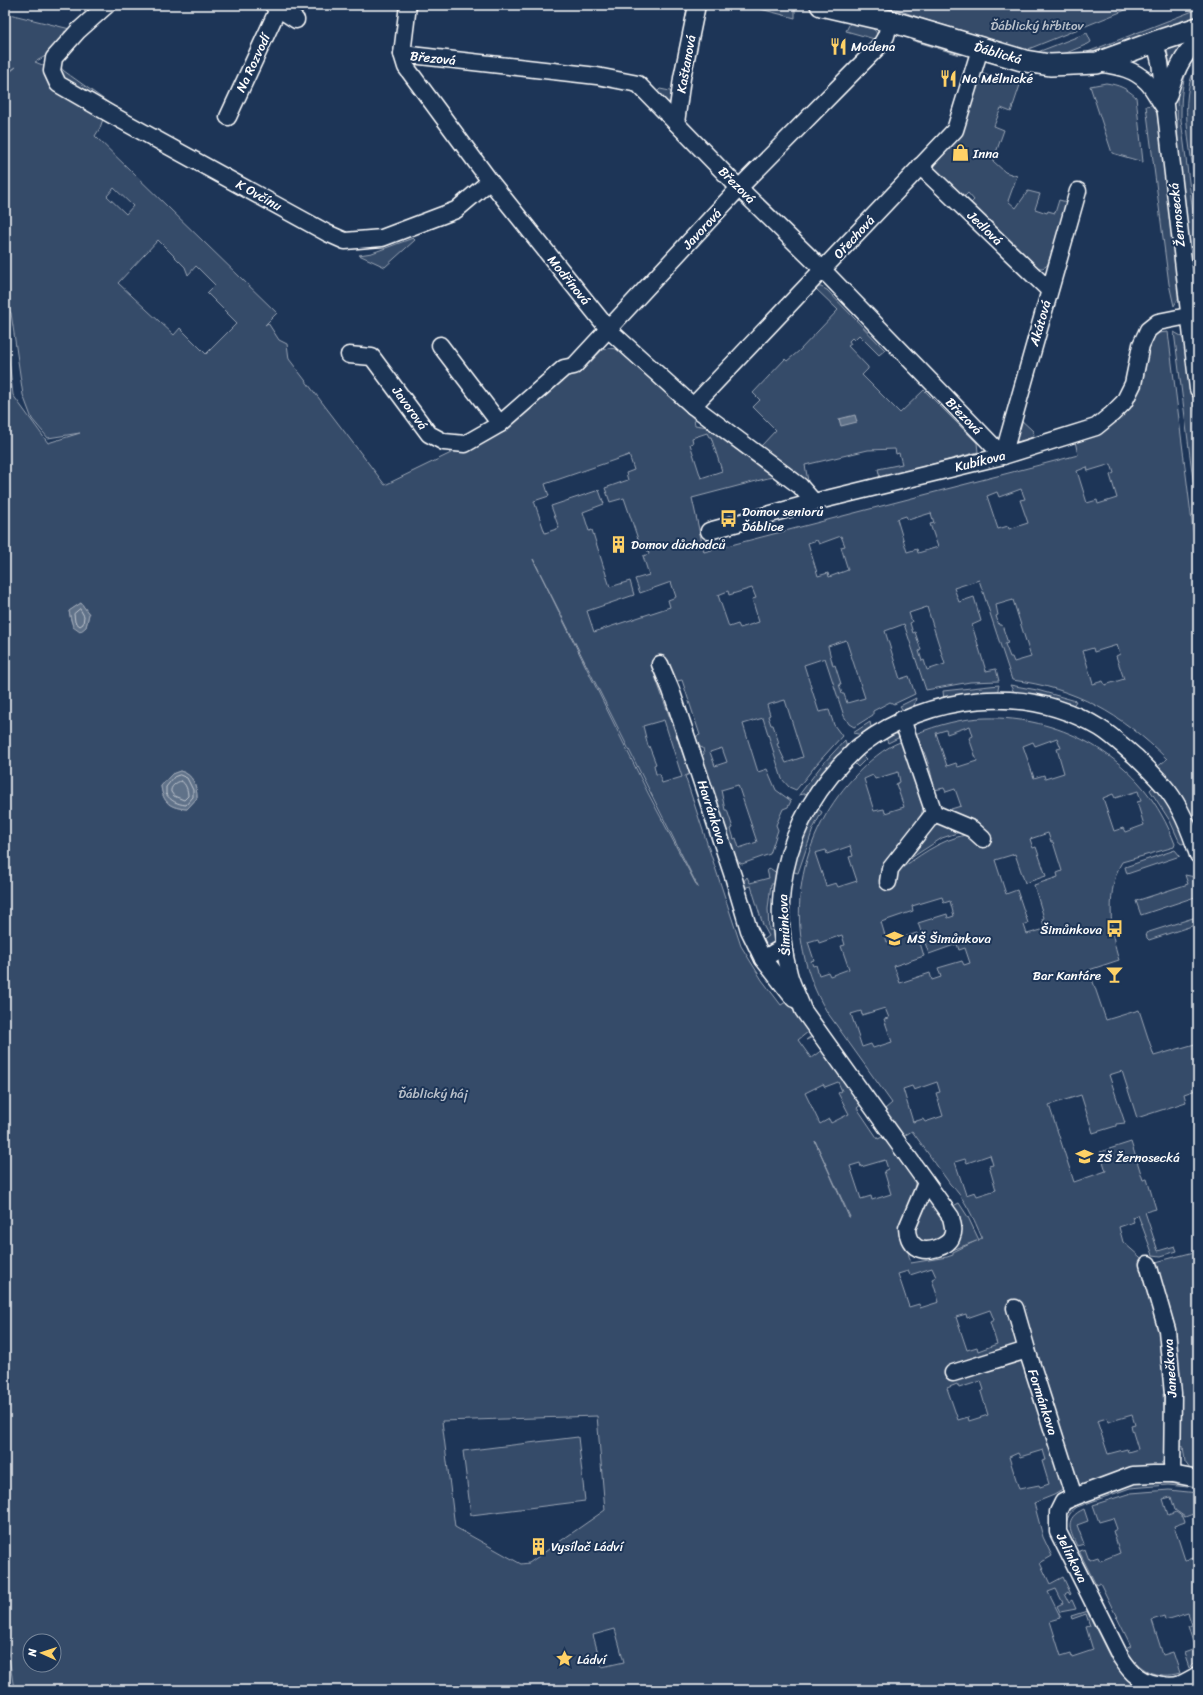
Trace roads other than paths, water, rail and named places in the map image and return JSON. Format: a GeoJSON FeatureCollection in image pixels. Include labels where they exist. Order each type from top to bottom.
{"type":"FeatureCollection","features":[{"type":"Feature","properties":{"kind":"main road","name":"Ďáblická"},"geometry":{"type":"LineString","coordinates":[[821,5],[890,21],[980,49],[1035,63],[1056,65],[1097,63],[1198,28]]}},
{"type":"Feature","properties":{"kind":"street","name":"K Ovčínu"},"geometry":{"type":"LineString","coordinates":[[107,5],[78,31],[54,58],[52,72],[58,84],[327,233],[345,241],[382,238],[456,210],[490,181]]}},
{"type":"Feature","properties":{"kind":"street"},"geometry":{"type":"LineString","coordinates":[[402,54],[408,5]]}},
{"type":"Feature","properties":{"kind":"street","name":"Kaštanová"},"geometry":{"type":"LineString","coordinates":[[676,123],[682,78],[697,5]]}},
{"type":"Feature","properties":{"kind":"street"},"geometry":{"type":"LineString","coordinates":[[276,7],[296,20]]}},
{"type":"Feature","properties":{"kind":"street","name":"Na Rozvodí"},"geometry":{"type":"LineString","coordinates":[[228,117],[276,7]]}},
{"type":"Feature","properties":{"kind":"street","name":"Javorová"},"geometry":{"type":"LineString","coordinates":[[349,355],[372,357],[429,434],[444,442],[465,444],[500,424],[564,368],[574,366],[609,330],[739,188],[882,43],[886,36],[890,21]]}},
{"type":"Feature","properties":{"kind":"street"},"geometry":{"type":"LineString","coordinates":[[1165,109],[1173,76],[1181,60],[1198,40]]}},
{"type":"Feature","properties":{"kind":"street","name":"Žernosecká"},"geometry":{"type":"LineString","coordinates":[[1155,42],[1160,62],[1193,315],[1198,389]]}},
{"type":"Feature","properties":{"kind":"street","name":"Ořechová"},"geometry":{"type":"LineString","coordinates":[[693,406],[955,130],[980,49]]}},
{"type":"Feature","properties":{"kind":"street","name":"Březová"},"geometry":{"type":"LineString","coordinates":[[402,54],[597,76],[638,84],[739,188],[823,270],[1003,456]]}},
{"type":"Feature","properties":{"kind":"street","name":"Modřínová"},"geometry":{"type":"LineString","coordinates":[[402,54],[406,66],[415,81],[490,181],[609,330],[693,406],[800,486],[814,502]]}},
{"type":"Feature","properties":{"kind":"street"},"geometry":{"type":"LineString","coordinates":[[1097,63],[1122,67],[1137,74],[1147,82],[1165,109]]}},
{"type":"Feature","properties":{"kind":"street","name":"Jedlová"},"geometry":{"type":"LineString","coordinates":[[920,166],[1049,290]]}},
{"type":"Feature","properties":{"kind":"street","name":"Akátová"},"geometry":{"type":"LineString","coordinates":[[1003,456],[1078,191]]}},
{"type":"Feature","properties":{"kind":"street","name":"Kubíkova"},"geometry":{"type":"LineString","coordinates":[[709,531],[814,502],[1003,456],[1096,427],[1124,402],[1133,384],[1141,345],[1148,330],[1158,322],[1193,315]]}},
{"type":"Feature","properties":{"kind":"street"},"geometry":{"type":"LineString","coordinates":[[440,345],[500,424]]}},
{"type":"Feature","properties":{"kind":"street","name":"Havránkova"},"geometry":{"type":"LineString","coordinates":[[660,664],[671,690],[733,876],[749,930],[764,959],[777,978],[804,1010]]}},
{"type":"Feature","properties":{"kind":"street","name":"Šimůnkova"},"geometry":{"type":"LineString","coordinates":[[926,1183],[804,1010],[789,975],[783,947],[781,909],[782,889],[787,862],[793,840],[809,805],[832,774],[859,746],[902,719],[924,710],[972,700],[1040,704],[1084,719],[1121,743],[1156,777],[1169,792],[1179,810],[1198,855]]}},
{"type":"Feature","properties":{"kind":"street"},"geometry":{"type":"LineString","coordinates":[[902,719],[934,813],[972,829],[983,839]]}},
{"type":"Feature","properties":{"kind":"street"},"geometry":{"type":"LineString","coordinates":[[888,882],[890,868],[934,813]]}},
{"type":"Feature","properties":{"kind":"street"},"geometry":{"type":"LineString","coordinates":[[764,959],[783,947]]}},
{"type":"Feature","properties":{"kind":"street","name":"Janečkova"},"geometry":{"type":"LineString","coordinates":[[1148,1264],[1168,1330],[1173,1394],[1172,1474]]}},
{"type":"Feature","properties":{"kind":"street","name":"Formánkova"},"geometry":{"type":"LineString","coordinates":[[1015,1308],[1026,1350],[1074,1496]]}},
{"type":"Feature","properties":{"kind":"street"},"geometry":{"type":"LineString","coordinates":[[953,1373],[1026,1350]]}},
{"type":"Feature","properties":{"kind":"street","name":"Jelínkova"},"geometry":{"type":"LineString","coordinates":[[1198,1479],[1172,1474],[1133,1475],[1074,1496],[1063,1502],[1058,1512],[1058,1532],[1126,1665],[1140,1680],[1155,1685],[1169,1686],[1180,1684],[1198,1675]]}},
{"type":"Feature","properties":{"kind":"water"},"geometry":{"type":"Polygon","coordinates":[[[855,415],[857,422],[841,426],[839,419],[855,415]]]}},
{"type":"Feature","properties":{"kind":"water"},"geometry":{"type":"Polygon","coordinates":[[[81,603],[89,614],[86,627],[80,632],[73,627],[69,611],[81,603]]]}},
{"type":"Feature","properties":{"kind":"water"},"geometry":{"type":"Polygon","coordinates":[[[180,771],[191,778],[196,789],[197,798],[187,809],[169,804],[162,792],[161,786],[172,774],[180,771]]]}},
{"type":"Feature","properties":{"kind":"place","name":"Modena"},"geometry":{"type":"Point","coordinates":[838,46]}},
{"type":"Feature","properties":{"kind":"place","name":"Na Mělnické"},"geometry":{"type":"Point","coordinates":[949,78]}},
{"type":"Feature","properties":{"kind":"place","name":"Inna"},"geometry":{"type":"Point","coordinates":[960,153]}},
{"type":"Feature","properties":{"kind":"place","name":"Domov seniorů Ďáblice"},"geometry":{"type":"Point","coordinates":[729,518]}},
{"type":"Feature","properties":{"kind":"place","name":"Domov důchodců"},"geometry":{"type":"Point","coordinates":[618,544]}},
{"type":"Feature","properties":{"kind":"place","name":"Šimůnkova"},"geometry":{"type":"Point","coordinates":[1115,929]}},
{"type":"Feature","properties":{"kind":"place","name":"MŠ Šimůnkova"},"geometry":{"type":"Point","coordinates":[894,938]}},
{"type":"Feature","properties":{"kind":"place","name":"Bar Kantáre"},"geometry":{"type":"Point","coordinates":[1114,975]}},
{"type":"Feature","properties":{"kind":"place","name":"ZŠ Žernosecká"},"geometry":{"type":"Point","coordinates":[1084,1157]}},
{"type":"Feature","properties":{"kind":"place","name":"Vysílač Ládví"},"geometry":{"type":"Point","coordinates":[538,1546]}},
{"type":"Feature","properties":{"kind":"place","name":"Ládví"},"geometry":{"type":"Point","coordinates":[564,1659]}},
{"type":"Feature","properties":{"kind":"park label","name":"Ďáblický hřbitov"},"geometry":{"type":"Point","coordinates":[1037,25]}},
{"type":"Feature","properties":{"kind":"park label","name":"Ďáblický háj"},"geometry":{"type":"Point","coordinates":[433,1093]}}]}
